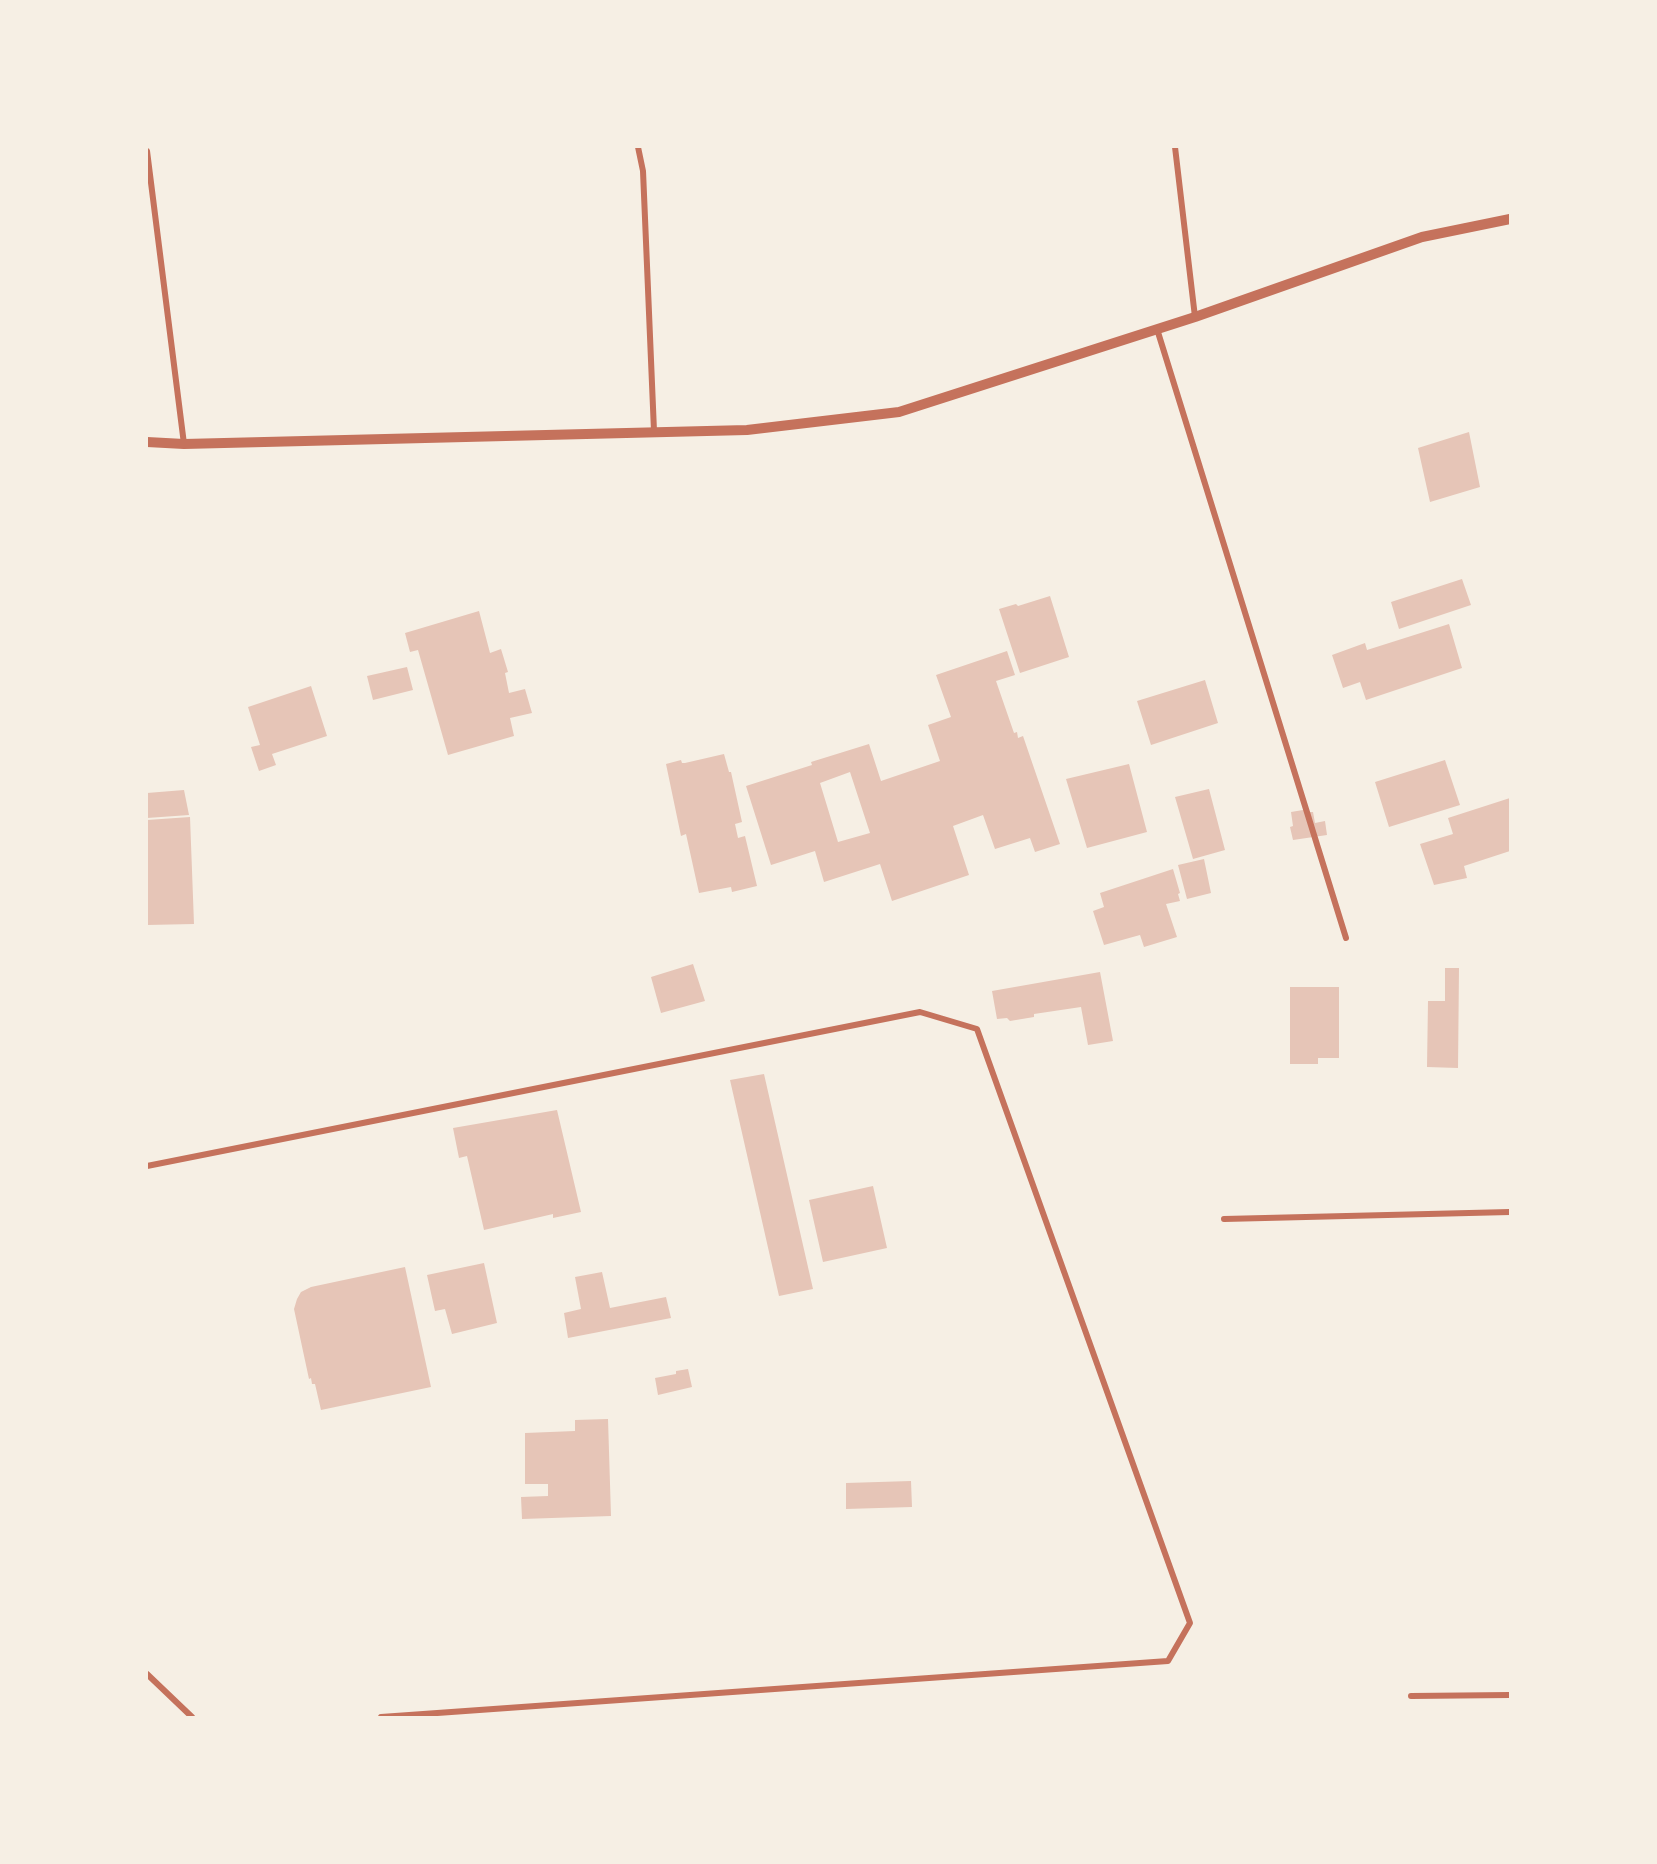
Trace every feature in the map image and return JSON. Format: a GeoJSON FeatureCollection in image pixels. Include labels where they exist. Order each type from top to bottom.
{"type":"FeatureCollection","features":[{"type":"Feature","properties":{"kind":"street"},"geometry":{"type":"LineString","coordinates":[[638,147],[642,171],[654,431]]}},
{"type":"Feature","properties":{"kind":"street"},"geometry":{"type":"LineString","coordinates":[[1175,147],[1196,317]]}},
{"type":"Feature","properties":{"kind":"street"},"geometry":{"type":"LineString","coordinates":[[147,151],[184,444]]}},
{"type":"Feature","properties":{"kind":"street"},"geometry":{"type":"LineString","coordinates":[[147,442],[184,444],[747,430],[899,412],[1196,317],[1422,237],[1510,219]]}},
{"type":"Feature","properties":{"kind":"street"},"geometry":{"type":"LineString","coordinates":[[1157,329],[1347,938]]}},
{"type":"Feature","properties":{"kind":"street"},"geometry":{"type":"LineString","coordinates":[[147,1166],[920,1012],[977,1029],[1190,1623],[1168,1661],[381,1717]]}},
{"type":"Feature","properties":{"kind":"street"},"geometry":{"type":"LineString","coordinates":[[1224,1219],[1510,1212]]}},
{"type":"Feature","properties":{"kind":"street"},"geometry":{"type":"LineString","coordinates":[[147,1674],[192,1717]]}},
{"type":"Feature","properties":{"kind":"street"},"geometry":{"type":"LineString","coordinates":[[1411,1696],[1510,1695]]}},
{"type":"Feature","properties":{"kind":"building"},"geometry":{"type":"Polygon","coordinates":[[[1469,432],[1480,487],[1430,502],[1418,448],[1469,432]]]}},
{"type":"Feature","properties":{"kind":"building"},"geometry":{"type":"Polygon","coordinates":[[[1462,579],[1471,605],[1399,629],[1391,602],[1462,579]]]}},
{"type":"Feature","properties":{"kind":"building"},"geometry":{"type":"Polygon","coordinates":[[[1050,596],[1069,657],[1020,673],[999,609],[1050,596]]]}},
{"type":"Feature","properties":{"kind":"building"},"geometry":{"type":"Polygon","coordinates":[[[479,611],[490,653],[501,649],[508,672],[505,673],[509,693],[525,689],[532,713],[510,718],[514,736],[448,755],[418,650],[410,652],[405,633],[479,611]]]}},
{"type":"Feature","properties":{"kind":"building"},"geometry":{"type":"Polygon","coordinates":[[[1449,624],[1462,668],[1366,700],[1360,682],[1343,688],[1332,655],[1365,643],[1367,650],[1449,624]]]}},
{"type":"Feature","properties":{"kind":"building"},"geometry":{"type":"Polygon","coordinates":[[[1007,651],[1015,675],[996,681],[1014,733],[1017,732],[1018,738],[1023,736],[1060,844],[1035,852],[1030,838],[995,849],[983,815],[953,826],[969,875],[892,901],[880,864],[824,882],[815,851],[771,865],[746,786],[869,744],[881,781],[940,761],[928,725],[951,717],[936,675],[1007,651]],[[850,772],[820,783],[838,842],[870,833],[850,772]]]}},
{"type":"Feature","properties":{"kind":"building"},"geometry":{"type":"Polygon","coordinates":[[[407,667],[413,690],[373,700],[367,676],[407,667]]]}},
{"type":"Feature","properties":{"kind":"building"},"geometry":{"type":"Polygon","coordinates":[[[1205,680],[1218,723],[1151,745],[1137,701],[1205,680]]]}},
{"type":"Feature","properties":{"kind":"building"},"geometry":{"type":"Polygon","coordinates":[[[311,686],[327,736],[272,754],[276,765],[259,771],[251,747],[260,745],[248,707],[311,686]]]}},
{"type":"Feature","properties":{"kind":"building"},"geometry":{"type":"Polygon","coordinates":[[[724,754],[729,772],[731,772],[742,822],[735,824],[738,838],[745,836],[757,886],[732,892],[731,887],[699,893],[686,834],[681,836],[666,764],[681,760],[685,763],[724,754]]]}},
{"type":"Feature","properties":{"kind":"building"},"geometry":{"type":"Polygon","coordinates":[[[1445,760],[1460,805],[1389,827],[1375,782],[1445,760]]]}},
{"type":"Feature","properties":{"kind":"building"},"geometry":{"type":"Polygon","coordinates":[[[1129,764],[1147,832],[1087,848],[1066,779],[1129,764]]]}},
{"type":"Feature","properties":{"kind":"building"},"geometry":{"type":"Polygon","coordinates":[[[1209,789],[1225,850],[1193,859],[1175,797],[1209,789]]]}},
{"type":"Feature","properties":{"kind":"building"},"geometry":{"type":"Polygon","coordinates":[[[184,790],[189,815],[147,818],[147,793],[184,790]]]}},
{"type":"Feature","properties":{"kind":"building"},"geometry":{"type":"Polygon","coordinates":[[[1510,798],[1510,851],[1464,866],[1467,878],[1434,885],[1420,844],[1453,834],[1448,818],[1510,798]]]}},
{"type":"Feature","properties":{"kind":"building"},"geometry":{"type":"Polygon","coordinates":[[[1309,809],[1309,812],[1313,812],[1315,823],[1325,821],[1327,835],[1293,840],[1290,827],[1293,826],[1291,812],[1309,809]]]}},
{"type":"Feature","properties":{"kind":"building"},"geometry":{"type":"Polygon","coordinates":[[[190,817],[194,924],[147,925],[147,820],[190,817]]]}},
{"type":"Feature","properties":{"kind":"building"},"geometry":{"type":"Polygon","coordinates":[[[1204,859],[1211,893],[1187,899],[1178,865],[1204,859]]]}},
{"type":"Feature","properties":{"kind":"building"},"geometry":{"type":"Polygon","coordinates":[[[1173,869],[1180,901],[1166,904],[1177,937],[1144,947],[1140,935],[1104,945],[1093,911],[1104,907],[1100,893],[1173,869]]]}},
{"type":"Feature","properties":{"kind":"building"},"geometry":{"type":"Polygon","coordinates":[[[693,964],[705,1001],[661,1013],[651,977],[693,964]]]}},
{"type":"Feature","properties":{"kind":"building"},"geometry":{"type":"Polygon","coordinates":[[[1445,968],[1459,968],[1458,1068],[1427,1067],[1428,1001],[1445,1001],[1445,968]]]}},
{"type":"Feature","properties":{"kind":"building"},"geometry":{"type":"Polygon","coordinates":[[[1100,972],[1113,1041],[1088,1045],[1081,1007],[1034,1014],[1034,1017],[1010,1021],[1007,1018],[997,1019],[992,991],[1100,972]]]}},
{"type":"Feature","properties":{"kind":"building"},"geometry":{"type":"Polygon","coordinates":[[[1290,987],[1339,987],[1339,1058],[1318,1058],[1318,1064],[1290,1064],[1290,987]]]}},
{"type":"Feature","properties":{"kind":"building"},"geometry":{"type":"Polygon","coordinates":[[[764,1074],[813,1289],[779,1296],[730,1080],[764,1074]]]}},
{"type":"Feature","properties":{"kind":"building"},"geometry":{"type":"Polygon","coordinates":[[[557,1110],[581,1212],[553,1218],[553,1214],[484,1230],[467,1156],[459,1158],[453,1128],[557,1110]]]}},
{"type":"Feature","properties":{"kind":"building"},"geometry":{"type":"Polygon","coordinates":[[[873,1186],[887,1248],[823,1262],[809,1200],[873,1186]]]}},
{"type":"Feature","properties":{"kind":"building"},"geometry":{"type":"Polygon","coordinates":[[[484,1263],[497,1323],[452,1334],[445,1309],[435,1311],[427,1275],[484,1263]]]}},
{"type":"Feature","properties":{"kind":"building"},"geometry":{"type":"Polygon","coordinates":[[[405,1267],[431,1387],[321,1410],[315,1384],[312,1384],[311,1378],[309,1379],[294,1309],[301,1292],[311,1287],[405,1267]]]}},
{"type":"Feature","properties":{"kind":"building"},"geometry":{"type":"Polygon","coordinates":[[[602,1272],[610,1308],[666,1297],[671,1318],[568,1338],[564,1313],[581,1309],[575,1277],[602,1272]]]}},
{"type":"Feature","properties":{"kind":"building"},"geometry":{"type":"Polygon","coordinates":[[[688,1369],[692,1387],[658,1395],[655,1378],[688,1369]]]}},
{"type":"Feature","properties":{"kind":"building"},"geometry":{"type":"Polygon","coordinates":[[[608,1419],[611,1516],[522,1519],[521,1497],[548,1496],[548,1484],[525,1484],[525,1433],[575,1431],[575,1420],[608,1419]]]}},
{"type":"Feature","properties":{"kind":"building"},"geometry":{"type":"Polygon","coordinates":[[[911,1481],[912,1507],[846,1509],[846,1483],[911,1481]]]}}]}
